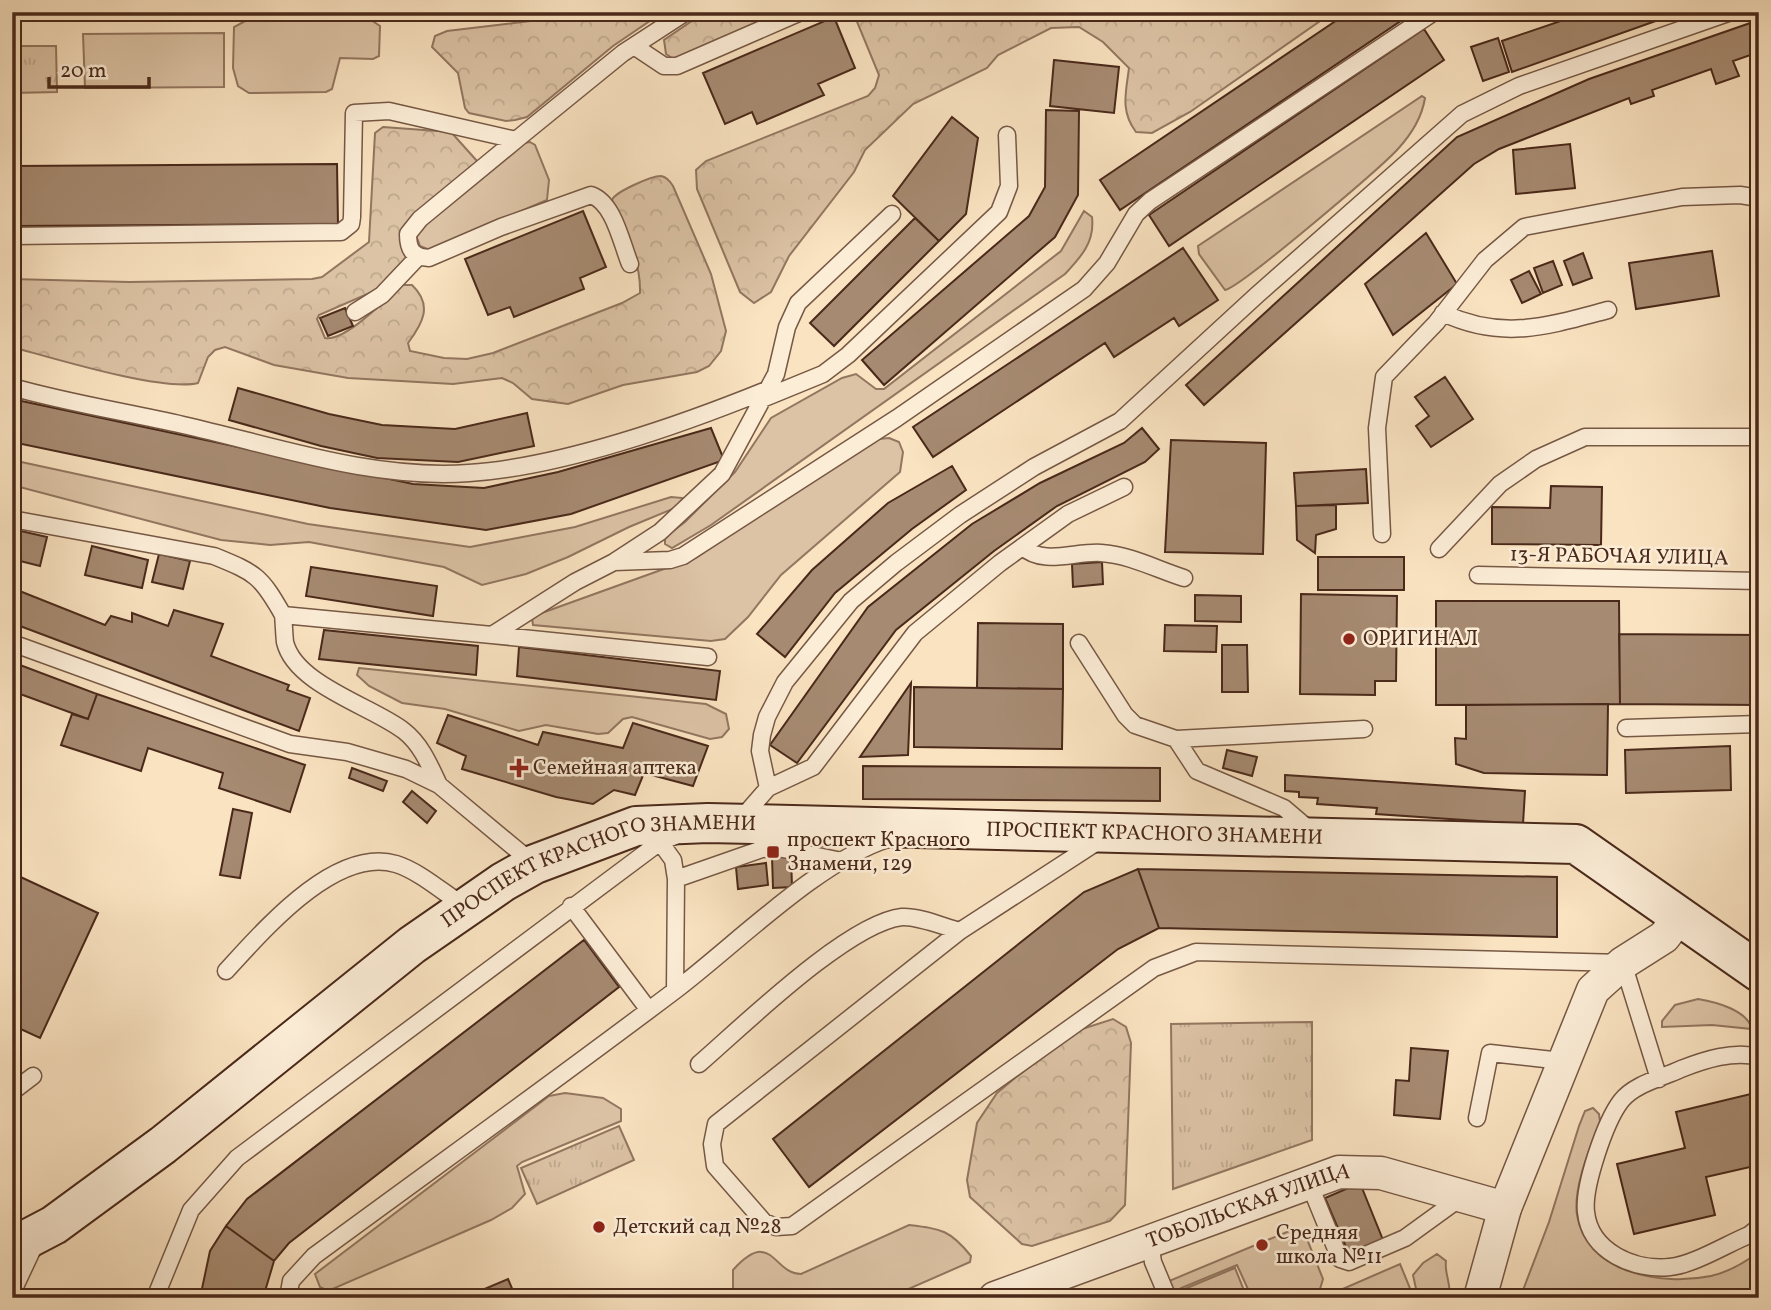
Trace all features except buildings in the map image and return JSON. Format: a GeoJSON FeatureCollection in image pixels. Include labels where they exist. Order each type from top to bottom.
{"type":"FeatureCollection","features":[{"type":"Feature","properties":{"kind":"main road","name":"ПРОСПЕКТ КРАСНОГО ЗНАМЕНИ"},"geometry":{"type":"LineString","coordinates":[[26,1240],[163,1145],[464,906],[534,864],[636,826],[723,823],[1576,844],[1759,972]]}},
{"type":"Feature","properties":{"kind":"street"},"geometry":{"type":"LineString","coordinates":[[1480,1298],[1505,1208],[1562,1061],[1593,990],[1623,963],[1664,937],[1680,916]]}},
{"type":"Feature","properties":{"kind":"street","name":"ТОБОЛЬСКАЯ УЛИЦА"},"geometry":{"type":"LineString","coordinates":[[995,1298],[1339,1172],[1370,1171],[1505,1208]]}},
{"type":"Feature","properties":{"kind":"lane"},"geometry":{"type":"LineString","coordinates":[[630,264],[608,210],[601,198],[591,195],[501,227],[429,258],[418,257],[408,243],[408,234],[516,140],[634,46],[686,12]]}},
{"type":"Feature","properties":{"kind":"lane"},"geometry":{"type":"LineString","coordinates":[[634,46],[664,66],[677,66],[801,12]]}},
{"type":"Feature","properties":{"kind":"lane"},"geometry":{"type":"LineString","coordinates":[[614,562],[670,560],[683,556],[897,418],[1084,289],[1107,262],[1136,214],[1150,201],[1434,12]]}},
{"type":"Feature","properties":{"kind":"lane"},"geometry":{"type":"LineString","coordinates":[[768,788],[760,751],[762,736],[767,717],[785,682],[851,601],[897,563],[960,515],[1024,474],[1120,421],[1257,295],[1462,114],[1519,86],[1731,12]]}},
{"type":"Feature","properties":{"kind":"lane"},"geometry":{"type":"LineString","coordinates":[[12,236],[341,232],[351,224],[352,217],[354,113],[389,111],[516,140]]}},
{"type":"Feature","properties":{"kind":"lane"},"geometry":{"type":"LineString","coordinates":[[12,387],[315,457],[404,473],[457,473],[567,455],[718,410],[823,374],[848,355],[999,212],[1009,186],[1007,135]]}},
{"type":"Feature","properties":{"kind":"lane"},"geometry":{"type":"LineString","coordinates":[[1382,534],[1377,428],[1384,377],[1443,313],[1486,260],[1524,226],[1682,197],[1740,195],[1759,198]]}},
{"type":"Feature","properties":{"kind":"lane"},"geometry":{"type":"LineString","coordinates":[[492,635],[660,532],[722,474],[765,394],[787,327],[798,303],[892,214]]}},
{"type":"Feature","properties":{"kind":"lane"},"geometry":{"type":"LineString","coordinates":[[355,312],[382,295],[418,257]]}},
{"type":"Feature","properties":{"kind":"lane"},"geometry":{"type":"LineString","coordinates":[[1443,313],[1468,325],[1504,331],[1548,326],[1608,310]]}},
{"type":"Feature","properties":{"kind":"lane"},"geometry":{"type":"LineString","coordinates":[[1439,549],[1500,484],[1535,459],[1585,437],[1759,437]]}},
{"type":"Feature","properties":{"kind":"lane"},"geometry":{"type":"LineString","coordinates":[[155,1298],[191,1210],[237,1158],[660,842],[723,823],[768,788],[813,766],[915,633],[1068,514],[1124,487]]}},
{"type":"Feature","properties":{"kind":"lane"},"geometry":{"type":"LineString","coordinates":[[12,519],[215,556],[246,569],[263,581],[283,615],[286,645],[302,667],[332,692],[404,730],[421,749],[439,785]]}},
{"type":"Feature","properties":{"kind":"lane"},"geometry":{"type":"LineString","coordinates":[[1023,547],[1036,556],[1100,553],[1128,557],[1184,579]]}},
{"type":"Feature","properties":{"kind":"lane","name":"13-Я РАБОЧАЯ УЛИЦА"},"geometry":{"type":"LineString","coordinates":[[1478,575],[1759,581]]}},
{"type":"Feature","properties":{"kind":"lane"},"geometry":{"type":"LineString","coordinates":[[283,615],[708,657]]}},
{"type":"Feature","properties":{"kind":"lane"},"geometry":{"type":"LineString","coordinates":[[12,643],[290,744],[347,752],[406,769],[439,785],[534,864]]}},
{"type":"Feature","properties":{"kind":"lane"},"geometry":{"type":"LineString","coordinates":[[1079,643],[1125,715],[1135,725],[1176,739],[1364,729]]}},
{"type":"Feature","properties":{"kind":"lane"},"geometry":{"type":"LineString","coordinates":[[1626,728],[1759,724]]}},
{"type":"Feature","properties":{"kind":"lane"},"geometry":{"type":"LineString","coordinates":[[1176,739],[1197,771],[1284,808],[1318,837]]}},
{"type":"Feature","properties":{"kind":"lane"},"geometry":{"type":"LineString","coordinates":[[288,1298],[291,1281],[314,1256],[675,990],[842,861],[859,850],[920,828]]}},
{"type":"Feature","properties":{"kind":"lane"},"geometry":{"type":"LineString","coordinates":[[1106,832],[1095,844],[960,931],[716,1124],[712,1144],[715,1166],[764,1222],[776,1227],[792,1226],[1153,968],[1196,952],[1623,963],[1659,1079]]}},
{"type":"Feature","properties":{"kind":"lane"},"geometry":{"type":"LineString","coordinates":[[660,842],[673,860],[676,878],[675,990]]}},
{"type":"Feature","properties":{"kind":"lane"},"geometry":{"type":"LineString","coordinates":[[676,878],[762,849],[778,848],[842,861]]}},
{"type":"Feature","properties":{"kind":"lane"},"geometry":{"type":"LineString","coordinates":[[226,971],[284,909],[312,887],[371,860],[400,865],[464,906]]}},
{"type":"Feature","properties":{"kind":"lane"},"geometry":{"type":"LineString","coordinates":[[571,906],[648,1009]]}},
{"type":"Feature","properties":{"kind":"lane"},"geometry":{"type":"LineString","coordinates":[[699,1064],[826,957],[866,929],[904,917],[960,931]]}},
{"type":"Feature","properties":{"kind":"lane"},"geometry":{"type":"LineString","coordinates":[[1477,1118],[1490,1053],[1562,1061]]}},
{"type":"Feature","properties":{"kind":"lane"},"geometry":{"type":"LineString","coordinates":[[1759,1057],[1730,1055],[1698,1062],[1634,1089],[1621,1101],[1606,1128],[1593,1165],[1586,1212],[1593,1231],[1608,1251],[1623,1262],[1659,1268],[1674,1267],[1749,1235],[1759,1227]]}},
{"type":"Feature","properties":{"kind":"lane"},"geometry":{"type":"LineString","coordinates":[[12,1092],[33,1076]]}},
{"type":"Feature","properties":{"kind":"lane"},"geometry":{"type":"LineString","coordinates":[[1309,1183],[1340,1259],[1349,1262],[1405,1238],[1463,1196]]}},
{"type":"Feature","properties":{"kind":"lane"},"geometry":{"type":"LineString","coordinates":[[12,1293],[33,1253],[26,1240]]}},
{"type":"Feature","properties":{"kind":"lane"},"geometry":{"type":"LineString","coordinates":[[1150,1242],[1153,1262],[1168,1298]]}},
{"type":"Feature","properties":{"kind":"green space"},"geometry":{"type":"Polygon","coordinates":[[[546,12],[663,12],[613,46],[527,117],[506,121],[469,113],[465,108],[458,73],[432,47],[435,36],[447,31],[530,21],[546,12]]]}},
{"type":"Feature","properties":{"kind":"green space"},"geometry":{"type":"Polygon","coordinates":[[[705,12],[788,12],[675,60],[666,54],[664,40],[705,12]]]}},
{"type":"Feature","properties":{"kind":"green space"},"geometry":{"type":"Polygon","coordinates":[[[853,12],[1333,12],[1190,112],[1152,133],[1136,132],[1128,117],[1125,101],[1129,68],[1103,42],[1079,27],[1051,28],[998,55],[987,68],[913,104],[865,150],[854,172],[789,256],[771,292],[754,303],[740,292],[697,189],[696,170],[706,161],[868,96],[875,88],[879,75],[853,12]]]}},
{"type":"Feature","properties":{"kind":"green space"},"geometry":{"type":"Polygon","coordinates":[[[247,20],[371,20],[380,26],[379,56],[373,59],[340,58],[332,89],[326,92],[249,93],[238,86],[233,68],[234,27],[247,20]]]}},
{"type":"Feature","properties":{"kind":"green space"},"geometry":{"type":"Polygon","coordinates":[[[224,33],[224,87],[85,88],[83,34],[224,33]]]}},
{"type":"Feature","properties":{"kind":"green space"},"geometry":{"type":"Polygon","coordinates":[[[12,46],[56,46],[57,92],[12,93],[12,46]]]}},
{"type":"Feature","properties":{"kind":"green space"},"geometry":{"type":"Polygon","coordinates":[[[1422,96],[1425,98],[1418,119],[1397,150],[1282,249],[1225,290],[1199,254],[1198,246],[1422,96]]]}},
{"type":"Feature","properties":{"kind":"green space"},"geometry":{"type":"Polygon","coordinates":[[[383,127],[451,132],[477,161],[477,167],[405,224],[402,233],[407,257],[379,289],[319,315],[317,319],[325,338],[354,327],[402,285],[412,285],[424,307],[418,328],[408,343],[410,351],[444,358],[467,359],[493,353],[622,303],[640,293],[640,281],[631,246],[612,200],[634,185],[661,176],[673,186],[711,274],[726,331],[721,351],[709,366],[697,372],[623,385],[568,404],[532,399],[513,383],[502,378],[453,384],[348,378],[274,365],[225,347],[215,350],[208,357],[198,383],[182,384],[160,383],[107,372],[12,347],[12,279],[129,282],[322,277],[369,242],[375,133],[383,127]]]}},
{"type":"Feature","properties":{"kind":"green space"},"geometry":{"type":"Polygon","coordinates":[[[524,143],[535,145],[549,180],[547,200],[430,250],[420,246],[416,235],[425,224],[524,143]]]}},
{"type":"Feature","properties":{"kind":"green space"},"geometry":{"type":"Polygon","coordinates":[[[1084,211],[1092,217],[1089,242],[1065,274],[711,525],[672,548],[665,544],[665,537],[685,522],[735,472],[771,418],[842,378],[856,374],[876,389],[884,389],[1061,251],[1084,211]]]}},
{"type":"Feature","properties":{"kind":"green space"},"geometry":{"type":"Polygon","coordinates":[[[889,438],[899,442],[903,452],[900,472],[781,575],[748,617],[725,639],[711,641],[533,625],[532,618],[539,614],[697,557],[869,440],[889,438]]]}},
{"type":"Feature","properties":{"kind":"green space"},"geometry":{"type":"Polygon","coordinates":[[[12,460],[308,524],[470,547],[575,527],[671,497],[683,498],[675,508],[568,557],[526,574],[482,585],[444,567],[309,542],[270,545],[221,540],[12,485],[12,460]]]}},
{"type":"Feature","properties":{"kind":"green space"},"geometry":{"type":"Polygon","coordinates":[[[359,668],[706,704],[726,714],[729,729],[722,737],[710,739],[632,717],[623,719],[608,733],[598,734],[546,725],[519,731],[445,709],[402,703],[369,686],[357,675],[359,668]]]}},
{"type":"Feature","properties":{"kind":"green space"},"geometry":{"type":"Polygon","coordinates":[[[1698,999],[1737,1012],[1749,1022],[1752,1029],[1712,1025],[1662,1027],[1662,1021],[1675,1005],[1698,999]]]}},
{"type":"Feature","properties":{"kind":"green space"},"geometry":{"type":"Polygon","coordinates":[[[1113,1019],[1126,1027],[1131,1043],[1125,1205],[1110,1221],[1032,1246],[1022,1244],[970,1197],[967,1180],[977,1123],[997,1093],[1015,1078],[1079,1030],[1113,1019]]]}},
{"type":"Feature","properties":{"kind":"green space"},"geometry":{"type":"Polygon","coordinates":[[[1312,1022],[1312,1140],[1173,1189],[1171,1024],[1312,1022]]]}},
{"type":"Feature","properties":{"kind":"green space"},"geometry":{"type":"Polygon","coordinates":[[[565,1093],[603,1098],[621,1109],[621,1121],[522,1162],[517,1166],[525,1194],[512,1208],[491,1220],[328,1291],[320,1287],[315,1274],[549,1096],[565,1093]]]}},
{"type":"Feature","properties":{"kind":"green space"},"geometry":{"type":"Polygon","coordinates":[[[1593,1108],[1599,1114],[1600,1121],[1583,1168],[1576,1204],[1584,1235],[1595,1251],[1611,1263],[1629,1271],[1671,1279],[1692,1279],[1718,1274],[1736,1267],[1759,1252],[1759,1298],[1520,1298],[1549,1222],[1579,1126],[1585,1111],[1593,1108]]]}},
{"type":"Feature","properties":{"kind":"green space"},"geometry":{"type":"Polygon","coordinates":[[[619,1126],[634,1160],[537,1204],[521,1168],[619,1126]]]}},
{"type":"Feature","properties":{"kind":"green space"},"geometry":{"type":"Polygon","coordinates":[[[909,1225],[945,1232],[971,1256],[970,1262],[888,1298],[733,1298],[733,1270],[756,1252],[764,1252],[792,1272],[801,1274],[909,1225]]]}},
{"type":"Feature","properties":{"kind":"green space"},"geometry":{"type":"Polygon","coordinates":[[[1294,1229],[1305,1234],[1323,1279],[1320,1289],[1300,1298],[1252,1298],[1237,1265],[1181,1288],[1183,1298],[1172,1298],[1169,1281],[1294,1229]]]}},
{"type":"Feature","properties":{"kind":"green space"},"geometry":{"type":"Polygon","coordinates":[[[1437,1254],[1446,1261],[1449,1298],[1418,1298],[1413,1275],[1423,1263],[1437,1254]]]}},
{"type":"Feature","properties":{"kind":"green space"},"geometry":{"type":"Polygon","coordinates":[[[1400,1264],[1414,1298],[1322,1298],[1400,1264]]]}},
{"type":"Feature","properties":{"kind":"green space"},"geometry":{"type":"Polygon","coordinates":[[[1235,1268],[1247,1298],[1185,1298],[1182,1290],[1235,1268]]]}},
{"type":"Feature","properties":{"kind":"place","name":"ОРИГИНАЛ"},"geometry":{"type":"Point","coordinates":[1349,639]}},
{"type":"Feature","properties":{"kind":"place","name":"Семейная аптека"},"geometry":{"type":"Point","coordinates":[519,768]}},
{"type":"Feature","properties":{"kind":"place","name":"проспект Красного Знамени, 129"},"geometry":{"type":"Point","coordinates":[773,852]}},
{"type":"Feature","properties":{"kind":"place","name":"Детский сад №28"},"geometry":{"type":"Point","coordinates":[599,1227]}},
{"type":"Feature","properties":{"kind":"place","name":"Средняя школа №11"},"geometry":{"type":"Point","coordinates":[1262,1245]}}]}
